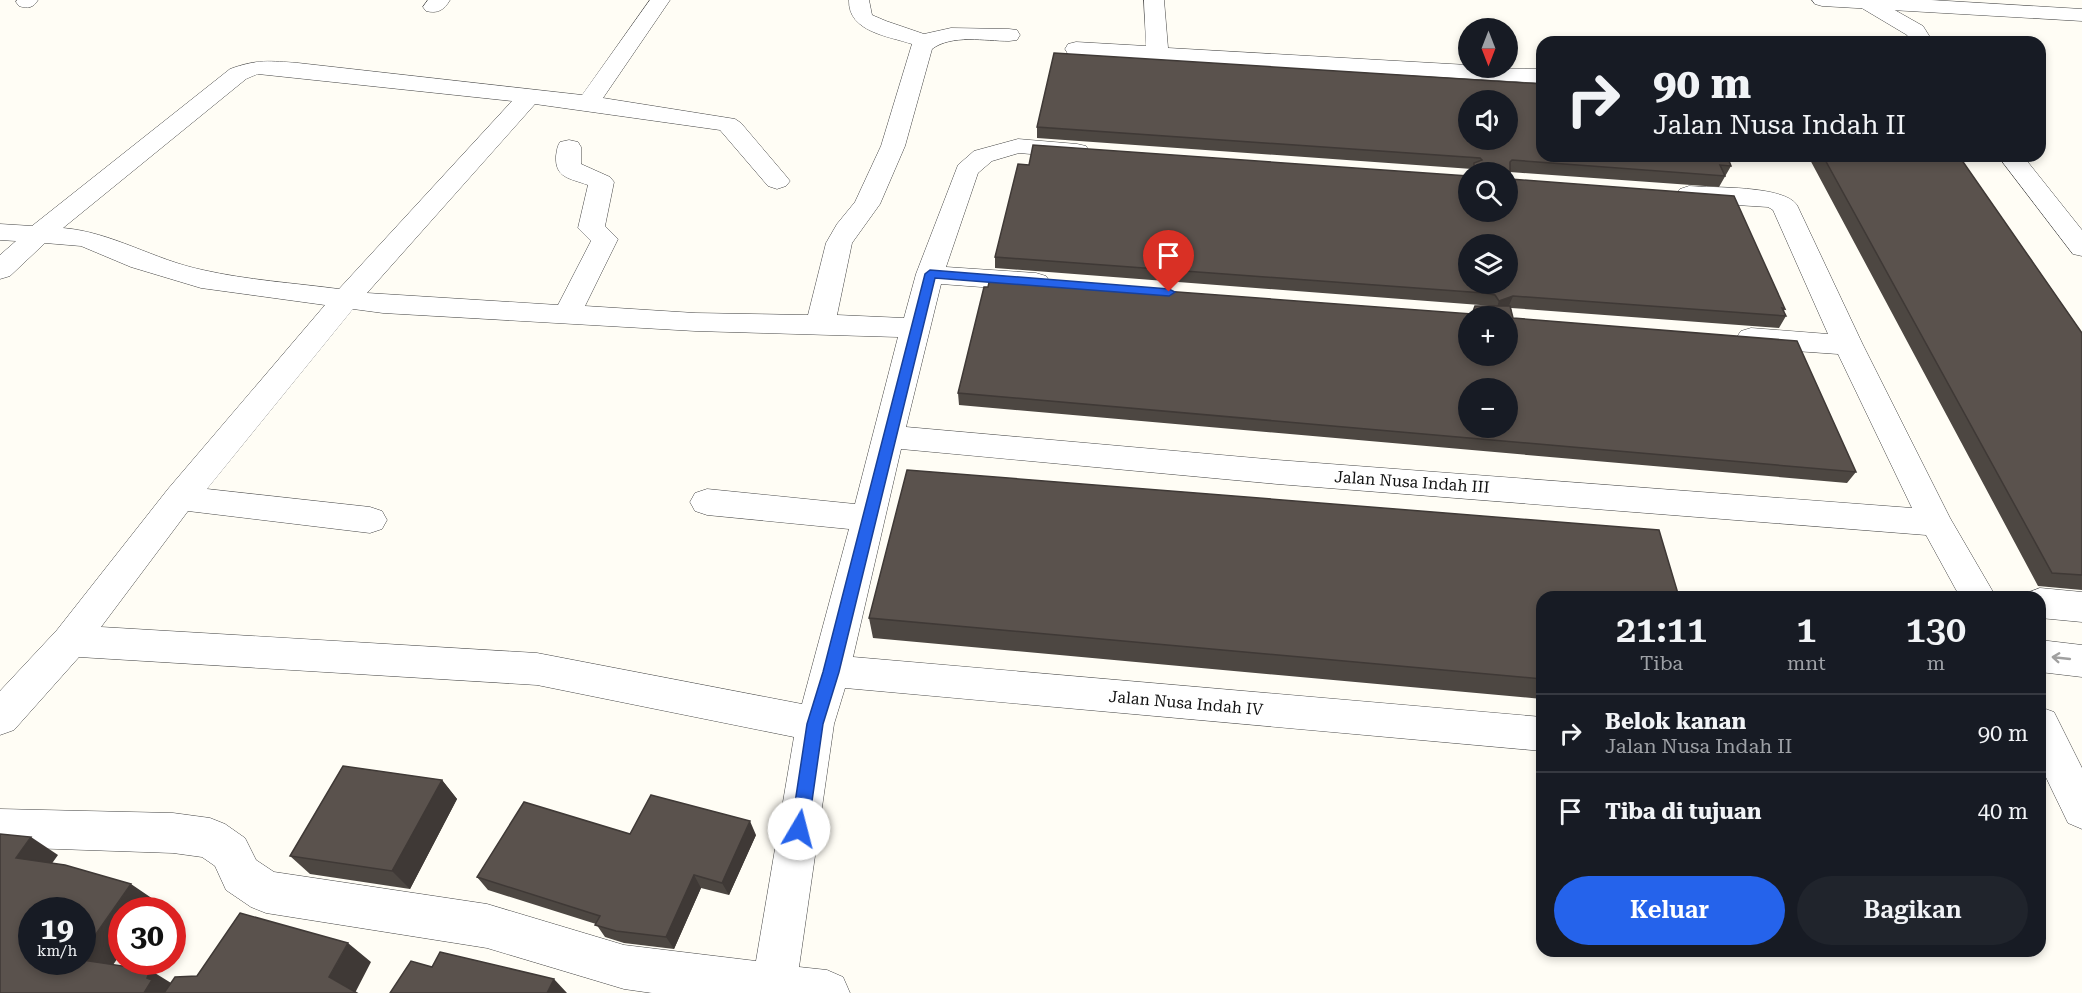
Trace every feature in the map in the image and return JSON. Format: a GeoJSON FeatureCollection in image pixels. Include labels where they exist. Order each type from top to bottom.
{"type":"FeatureCollection","features":[{"type":"Feature","properties":{"kind":"street"},"geometry":{"type":"LineString","coordinates":[[588,103],[660,0]]}},
{"type":"Feature","properties":{"kind":"street"},"geometry":{"type":"LineString","coordinates":[[860,0],[859,6],[863,18],[878,26],[927,42]]}},
{"type":"Feature","properties":{"kind":"street"},"geometry":{"type":"LineString","coordinates":[[1154,0],[1157,53]]}},
{"type":"Feature","properties":{"kind":"street"},"geometry":{"type":"LineString","coordinates":[[1822,0],[1916,3],[2082,15]]}},
{"type":"Feature","properties":{"kind":"street"},"geometry":{"type":"LineString","coordinates":[[1863,1],[1917,36]]}},
{"type":"Feature","properties":{"kind":"street"},"geometry":{"type":"LineString","coordinates":[[1916,3],[1919,36]]}},
{"type":"Feature","properties":{"kind":"street"},"geometry":{"type":"LineString","coordinates":[[823,325],[836,252],[841,237],[867,204],[893,146],[922,46],[934,37],[951,34],[1009,36]]}},
{"type":"Feature","properties":{"kind":"street"},"geometry":{"type":"LineString","coordinates":[[1076,49],[1536,76]]}},
{"type":"Feature","properties":{"kind":"street"},"geometry":{"type":"LineString","coordinates":[[0,270],[38,235],[238,74],[256,67],[588,103],[727,124],[733,128],[777,180]]}},
{"type":"Feature","properties":{"kind":"street"},"geometry":{"type":"LineString","coordinates":[[0,718],[70,641],[180,498],[345,300],[529,96]]}},
{"type":"Feature","properties":{"kind":"street"},"geometry":{"type":"LineString","coordinates":[[774,989],[815,724],[831,672],[915,328],[930,274],[967,170],[983,156],[1018,146],[1101,152]]}},
{"type":"Feature","properties":{"kind":"street"},"geometry":{"type":"LineString","coordinates":[[567,315],[604,239],[591,228],[601,182],[568,168],[569,147]]}},
{"type":"Feature","properties":{"kind":"street"},"geometry":{"type":"LineString","coordinates":[[2015,162],[2082,248]]}},
{"type":"Feature","properties":{"kind":"street"},"geometry":{"type":"LineString","coordinates":[[1669,192],[1779,202],[1788,211],[1848,345],[1936,523],[1975,591]]}},
{"type":"Feature","properties":{"kind":"street"},"geometry":{"type":"LineString","coordinates":[[0,232],[85,238],[124,252],[141,261],[201,279],[345,300],[695,322],[915,328]]}},
{"type":"Feature","properties":{"kind":"street"},"geometry":{"type":"LineString","coordinates":[[930,274],[1062,284]]}},
{"type":"Feature","properties":{"kind":"street"},"geometry":{"type":"LineString","coordinates":[[1719,335],[1848,345]]}},
{"type":"Feature","properties":{"kind":"street","name":"Jalan Nusa Indah III"},"geometry":{"type":"LineString","coordinates":[[889,437],[1277,472],[1936,523]]}},
{"type":"Feature","properties":{"kind":"street"},"geometry":{"type":"LineString","coordinates":[[180,498],[370,520]]}},
{"type":"Feature","properties":{"kind":"street"},"geometry":{"type":"LineString","coordinates":[[707,502],[869,518]]}},
{"type":"Feature","properties":{"kind":"street"},"geometry":{"type":"LineString","coordinates":[[2046,604],[2082,607]]}},
{"type":"Feature","properties":{"kind":"street"},"geometry":{"type":"LineString","coordinates":[[70,641],[537,669],[815,724]]}},
{"type":"Feature","properties":{"kind":"street"},"geometry":{"type":"LineString","coordinates":[[2046,657],[2082,661]]}},
{"type":"Feature","properties":{"kind":"street","name":"Jalan Nusa Indah IV"},"geometry":{"type":"LineString","coordinates":[[831,672],[1536,733]]}},
{"type":"Feature","properties":{"kind":"street"},"geometry":{"type":"LineString","coordinates":[[2046,741],[2064,793]]}},
{"type":"Feature","properties":{"kind":"street"},"geometry":{"type":"LineString","coordinates":[[0,828],[173,833],[210,838],[230,852],[257,906],[487,926],[624,967],[774,989],[827,993]]}},
{"type":"Feature","properties":{"kind":"building"},"geometry":{"type":"Polygon","coordinates":[[[1054,53],[1536,84],[1536,162],[1512,160],[1510,162],[1477,162],[1482,160],[1480,158],[1037,127],[1054,53]]]}},
{"type":"Feature","properties":{"kind":"building"},"geometry":{"type":"Polygon","coordinates":[[[1033,145],[1458,175],[1458,222],[1518,222],[1518,180],[1734,196],[1785,309],[1782,308],[1786,316],[1513,296],[1499,301],[1495,295],[1490,294],[1518,294],[1518,234],[1458,234],[1458,291],[995,257],[1018,164],[1029,165],[1033,145]]]}},
{"type":"Feature","properties":{"kind":"building"},"geometry":{"type":"Polygon","coordinates":[[[1539,162],[1729,162],[1731,166],[1720,165],[1725,176],[1539,162]]]}},
{"type":"Feature","properties":{"kind":"building"},"geometry":{"type":"Polygon","coordinates":[[[1826,162],[1963,162],[2082,333],[2082,575],[2052,573],[1826,162]]]}},
{"type":"Feature","properties":{"kind":"building"},"geometry":{"type":"Polygon","coordinates":[[[990,278],[1458,313],[1458,366],[1518,366],[1518,318],[1797,341],[1856,472],[1470,438],[1518,438],[1518,378],[1458,378],[1458,437],[958,393],[984,287],[988,287],[990,278]]]}},
{"type":"Feature","properties":{"kind":"building"},"geometry":{"type":"Polygon","coordinates":[[[907,470],[1659,530],[1677,591],[1536,591],[1536,678],[869,618],[907,470]]]}},
{"type":"Feature","properties":{"kind":"building"},"geometry":{"type":"Polygon","coordinates":[[[343,766],[442,780],[392,871],[290,856],[343,766]]]}},
{"type":"Feature","properties":{"kind":"building"},"geometry":{"type":"Polygon","coordinates":[[[651,795],[750,821],[722,883],[694,875],[666,937],[616,931],[595,925],[600,916],[477,877],[524,802],[630,834],[651,795]]]}},
{"type":"Feature","properties":{"kind":"building"},"geometry":{"type":"Polygon","coordinates":[[[0,834],[31,837],[16,858],[65,865],[131,884],[122,897],[108,897],[108,917],[96,934],[96,897],[18,897],[18,975],[96,975],[96,962],[108,964],[108,975],[148,975],[147,978],[152,980],[144,993],[0,993],[0,834]]]}},
{"type":"Feature","properties":{"kind":"building"},"geometry":{"type":"Polygon","coordinates":[[[240,913],[348,943],[329,977],[357,993],[164,993],[175,977],[197,976],[240,913]]]}},
{"type":"Feature","properties":{"kind":"building"},"geometry":{"type":"Polygon","coordinates":[[[440,952],[554,979],[547,993],[390,993],[411,961],[432,967],[440,952]]]}},
{"type":"Feature","properties":{"kind":"route"},"geometry":{"type":"LineString","coordinates":[[799,829],[815,724],[831,672],[930,274],[1169,292]]}}]}
